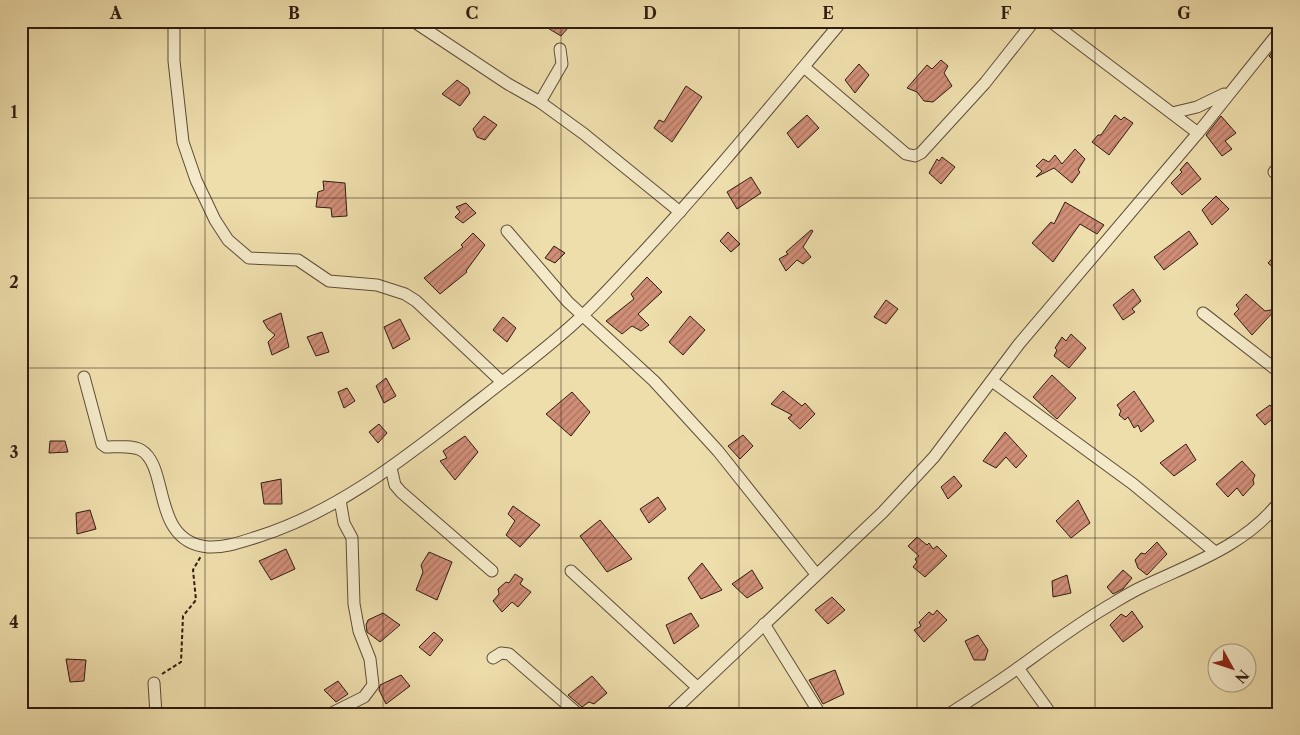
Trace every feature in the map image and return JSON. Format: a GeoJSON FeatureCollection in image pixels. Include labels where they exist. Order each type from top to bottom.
{"type":"FeatureCollection","features":[{"type":"Feature","properties":{"kind":"street"},"geometry":{"type":"LineString","coordinates":[[174,21],[174,61],[183,142],[196,180],[215,220],[228,240],[249,258],[298,260],[329,281],[377,285],[405,294],[416,301],[502,382]]}},
{"type":"Feature","properties":{"kind":"street"},"geometry":{"type":"LineString","coordinates":[[413,21],[508,84],[540,102],[584,134],[680,212]]}},
{"type":"Feature","properties":{"kind":"street"},"geometry":{"type":"LineString","coordinates":[[84,377],[102,444],[106,447],[139,449],[146,455],[151,462],[164,505],[181,536],[189,541],[209,547],[230,546],[268,534],[296,522],[340,500],[391,468],[502,382],[582,316],[680,212],[842,21]]}},
{"type":"Feature","properties":{"kind":"street"},"geometry":{"type":"LineString","coordinates":[[804,67],[906,154],[915,156],[921,153],[986,83],[1034,21]]}},
{"type":"Feature","properties":{"kind":"street"},"geometry":{"type":"LineString","coordinates":[[1050,21],[1198,132]]}},
{"type":"Feature","properties":{"kind":"street"},"geometry":{"type":"LineString","coordinates":[[670,714],[883,512],[934,457],[1019,344],[1198,132],[1279,32]]}},
{"type":"Feature","properties":{"kind":"street"},"geometry":{"type":"LineString","coordinates":[[540,102],[562,64],[560,49]]}},
{"type":"Feature","properties":{"kind":"street"},"geometry":{"type":"LineString","coordinates":[[1172,113],[1197,107],[1230,91]]}},
{"type":"Feature","properties":{"kind":"street"},"geometry":{"type":"LineString","coordinates":[[507,231],[548,281],[582,316],[654,381],[718,450],[816,574]]}},
{"type":"Feature","properties":{"kind":"street"},"geometry":{"type":"LineString","coordinates":[[1203,313],[1279,372]]}},
{"type":"Feature","properties":{"kind":"street"},"geometry":{"type":"LineString","coordinates":[[992,381],[1133,484],[1216,552]]}},
{"type":"Feature","properties":{"kind":"street"},"geometry":{"type":"LineString","coordinates":[[391,468],[395,485],[401,492],[492,571]]}},
{"type":"Feature","properties":{"kind":"street"},"geometry":{"type":"LineString","coordinates":[[330,714],[364,697],[374,684],[370,659],[359,631],[354,604],[352,538],[344,523],[340,500]]}},
{"type":"Feature","properties":{"kind":"street"},"geometry":{"type":"LineString","coordinates":[[949,714],[1018,668],[1061,635],[1111,604],[1141,587],[1190,567],[1216,552],[1256,526],[1279,502]]}},
{"type":"Feature","properties":{"kind":"street"},"geometry":{"type":"LineString","coordinates":[[571,571],[697,687]]}},
{"type":"Feature","properties":{"kind":"street"},"geometry":{"type":"LineString","coordinates":[[764,624],[820,714]]}},
{"type":"Feature","properties":{"kind":"street"},"geometry":{"type":"LineString","coordinates":[[493,658],[501,653],[509,654],[578,714]]}},
{"type":"Feature","properties":{"kind":"street"},"geometry":{"type":"LineString","coordinates":[[1018,668],[1051,714]]}},
{"type":"Feature","properties":{"kind":"street"},"geometry":{"type":"LineString","coordinates":[[154,683],[156,714]]}},
{"type":"Feature","properties":{"kind":"path"},"geometry":{"type":"LineString","coordinates":[[154,683],[159,676],[180,662],[183,616],[196,600],[197,594],[193,570],[209,547]]}},
{"type":"Feature","properties":{"kind":"building"},"geometry":{"type":"Polygon","coordinates":[[[536,21],[574,21],[561,36],[536,21]]]}},
{"type":"Feature","properties":{"kind":"building"},"geometry":{"type":"Polygon","coordinates":[[[1279,44],[1279,66],[1269,56],[1279,44]]]}},
{"type":"Feature","properties":{"kind":"building"},"geometry":{"type":"Polygon","coordinates":[[[941,60],[948,66],[944,73],[952,86],[933,102],[924,101],[917,92],[907,88],[927,65],[932,69],[941,60]]]}},
{"type":"Feature","properties":{"kind":"building"},"geometry":{"type":"Polygon","coordinates":[[[859,64],[869,75],[855,93],[845,80],[859,64]]]}},
{"type":"Feature","properties":{"kind":"building"},"geometry":{"type":"Polygon","coordinates":[[[457,80],[468,88],[470,93],[460,106],[442,94],[457,80]]]}},
{"type":"Feature","properties":{"kind":"building"},"geometry":{"type":"Polygon","coordinates":[[[686,86],[702,97],[672,142],[654,128],[659,120],[664,122],[686,86]]]}},
{"type":"Feature","properties":{"kind":"building"},"geometry":{"type":"Polygon","coordinates":[[[807,115],[819,128],[798,148],[787,133],[807,115]]]}},
{"type":"Feature","properties":{"kind":"building"},"geometry":{"type":"Polygon","coordinates":[[[1115,115],[1121,120],[1124,117],[1133,123],[1109,155],[1092,142],[1098,135],[1101,135],[1115,115]]]}},
{"type":"Feature","properties":{"kind":"building"},"geometry":{"type":"Polygon","coordinates":[[[484,116],[497,125],[485,140],[477,137],[473,129],[484,116]]]}},
{"type":"Feature","properties":{"kind":"building"},"geometry":{"type":"Polygon","coordinates":[[[1221,116],[1236,133],[1225,141],[1232,149],[1222,156],[1206,135],[1221,116]]]}},
{"type":"Feature","properties":{"kind":"building"},"geometry":{"type":"Polygon","coordinates":[[[1075,149],[1085,159],[1078,170],[1080,172],[1072,183],[1054,168],[1036,177],[1042,171],[1036,166],[1043,159],[1049,162],[1055,155],[1062,164],[1075,149]]]}},
{"type":"Feature","properties":{"kind":"building"},"geometry":{"type":"Polygon","coordinates":[[[942,157],[955,167],[941,184],[929,173],[937,159],[939,161],[942,157]]]}},
{"type":"Feature","properties":{"kind":"building"},"geometry":{"type":"Polygon","coordinates":[[[1187,162],[1201,179],[1182,195],[1171,183],[1182,172],[1180,170],[1187,162]]]}},
{"type":"Feature","properties":{"kind":"building"},"geometry":{"type":"Polygon","coordinates":[[[751,177],[761,193],[737,209],[727,192],[751,177]]]}},
{"type":"Feature","properties":{"kind":"building"},"geometry":{"type":"Polygon","coordinates":[[[323,181],[345,183],[347,216],[332,217],[331,208],[316,207],[318,192],[324,190],[323,181]]]}},
{"type":"Feature","properties":{"kind":"building"},"geometry":{"type":"Polygon","coordinates":[[[1216,196],[1229,209],[1212,225],[1202,210],[1216,196]]]}},
{"type":"Feature","properties":{"kind":"building"},"geometry":{"type":"Polygon","coordinates":[[[1065,202],[1104,225],[1097,234],[1080,224],[1053,262],[1032,243],[1051,222],[1054,224],[1065,202]]]}},
{"type":"Feature","properties":{"kind":"building"},"geometry":{"type":"Polygon","coordinates":[[[466,203],[476,213],[463,223],[455,217],[460,212],[456,207],[466,203]]]}},
{"type":"Feature","properties":{"kind":"building"},"geometry":{"type":"Polygon","coordinates":[[[811,230],[813,231],[803,247],[811,257],[803,264],[797,260],[786,271],[779,259],[788,254],[786,252],[811,230]]]}},
{"type":"Feature","properties":{"kind":"building"},"geometry":{"type":"Polygon","coordinates":[[[1189,231],[1198,244],[1164,270],[1154,257],[1189,231]]]}},
{"type":"Feature","properties":{"kind":"building"},"geometry":{"type":"Polygon","coordinates":[[[728,232],[740,244],[731,252],[720,241],[728,232]]]}},
{"type":"Feature","properties":{"kind":"building"},"geometry":{"type":"Polygon","coordinates":[[[473,233],[485,245],[467,272],[440,294],[424,278],[463,247],[461,245],[473,233]]]}},
{"type":"Feature","properties":{"kind":"building"},"geometry":{"type":"Polygon","coordinates":[[[554,246],[565,253],[555,263],[545,258],[554,246]]]}},
{"type":"Feature","properties":{"kind":"building"},"geometry":{"type":"Polygon","coordinates":[[[1279,251],[1279,273],[1268,263],[1279,251]]]}},
{"type":"Feature","properties":{"kind":"building"},"geometry":{"type":"Polygon","coordinates":[[[647,277],[662,292],[638,314],[649,325],[641,331],[632,326],[622,334],[606,321],[634,299],[631,294],[647,277]]]}},
{"type":"Feature","properties":{"kind":"building"},"geometry":{"type":"Polygon","coordinates":[[[1133,289],[1141,301],[1132,309],[1135,312],[1123,320],[1113,305],[1133,289]]]}},
{"type":"Feature","properties":{"kind":"building"},"geometry":{"type":"Polygon","coordinates":[[[1246,294],[1265,311],[1276,309],[1252,335],[1234,314],[1239,309],[1236,305],[1246,294]]]}},
{"type":"Feature","properties":{"kind":"building"},"geometry":{"type":"Polygon","coordinates":[[[886,300],[898,309],[886,324],[874,317],[886,300]]]}},
{"type":"Feature","properties":{"kind":"building"},"geometry":{"type":"Polygon","coordinates":[[[281,313],[289,347],[272,355],[268,342],[275,335],[263,321],[281,313]]]}},
{"type":"Feature","properties":{"kind":"building"},"geometry":{"type":"Polygon","coordinates":[[[690,316],[705,330],[683,355],[669,342],[690,316]]]}},
{"type":"Feature","properties":{"kind":"building"},"geometry":{"type":"Polygon","coordinates":[[[503,317],[516,328],[507,342],[493,330],[503,317]]]}},
{"type":"Feature","properties":{"kind":"building"},"geometry":{"type":"Polygon","coordinates":[[[400,319],[410,339],[393,349],[384,327],[400,319]]]}},
{"type":"Feature","properties":{"kind":"building"},"geometry":{"type":"Polygon","coordinates":[[[322,332],[329,352],[316,356],[307,337],[322,332]]]}},
{"type":"Feature","properties":{"kind":"building"},"geometry":{"type":"Polygon","coordinates":[[[1071,334],[1086,348],[1069,368],[1054,356],[1057,350],[1055,348],[1062,337],[1066,341],[1071,334]]]}},
{"type":"Feature","properties":{"kind":"building"},"geometry":{"type":"Polygon","coordinates":[[[1052,375],[1076,398],[1057,419],[1033,397],[1052,375]]]}},
{"type":"Feature","properties":{"kind":"building"},"geometry":{"type":"Polygon","coordinates":[[[386,378],[396,396],[384,403],[376,386],[386,378]]]}},
{"type":"Feature","properties":{"kind":"building"},"geometry":{"type":"Polygon","coordinates":[[[347,388],[355,401],[344,408],[338,392],[347,388]]]}},
{"type":"Feature","properties":{"kind":"building"},"geometry":{"type":"Polygon","coordinates":[[[783,391],[802,406],[805,403],[815,414],[800,429],[788,418],[792,415],[771,404],[783,391]]]}},
{"type":"Feature","properties":{"kind":"building"},"geometry":{"type":"Polygon","coordinates":[[[1134,391],[1154,421],[1141,432],[1138,425],[1134,428],[1128,417],[1125,420],[1119,415],[1121,411],[1117,405],[1134,391]]]}},
{"type":"Feature","properties":{"kind":"building"},"geometry":{"type":"Polygon","coordinates":[[[572,392],[590,412],[571,436],[546,414],[572,392]]]}},
{"type":"Feature","properties":{"kind":"building"},"geometry":{"type":"Polygon","coordinates":[[[1270,405],[1277,415],[1265,425],[1256,415],[1270,405]]]}},
{"type":"Feature","properties":{"kind":"building"},"geometry":{"type":"Polygon","coordinates":[[[379,424],[387,433],[378,443],[369,432],[379,424]]]}},
{"type":"Feature","properties":{"kind":"building"},"geometry":{"type":"Polygon","coordinates":[[[1005,432],[1027,456],[1016,468],[1006,457],[996,468],[983,461],[1005,432]]]}},
{"type":"Feature","properties":{"kind":"building"},"geometry":{"type":"Polygon","coordinates":[[[743,435],[753,446],[740,459],[728,446],[743,435]]]}},
{"type":"Feature","properties":{"kind":"building"},"geometry":{"type":"Polygon","coordinates":[[[465,436],[478,452],[455,480],[440,461],[447,458],[443,451],[465,436]]]}},
{"type":"Feature","properties":{"kind":"building"},"geometry":{"type":"Polygon","coordinates":[[[50,441],[65,441],[68,452],[49,453],[50,441]]]}},
{"type":"Feature","properties":{"kind":"building"},"geometry":{"type":"Polygon","coordinates":[[[1186,444],[1196,460],[1174,476],[1160,463],[1186,444]]]}},
{"type":"Feature","properties":{"kind":"building"},"geometry":{"type":"Polygon","coordinates":[[[1242,461],[1255,475],[1254,484],[1243,496],[1237,488],[1228,497],[1216,484],[1242,461]]]}},
{"type":"Feature","properties":{"kind":"building"},"geometry":{"type":"Polygon","coordinates":[[[954,476],[962,486],[948,499],[941,487],[954,476]]]}},
{"type":"Feature","properties":{"kind":"building"},"geometry":{"type":"Polygon","coordinates":[[[281,479],[282,504],[264,504],[261,483],[281,479]]]}},
{"type":"Feature","properties":{"kind":"building"},"geometry":{"type":"Polygon","coordinates":[[[658,497],[666,509],[649,523],[640,509],[658,497]]]}},
{"type":"Feature","properties":{"kind":"building"},"geometry":{"type":"Polygon","coordinates":[[[1078,500],[1090,523],[1071,538],[1056,521],[1078,500]]]}},
{"type":"Feature","properties":{"kind":"building"},"geometry":{"type":"Polygon","coordinates":[[[513,506],[540,525],[520,547],[506,535],[515,521],[508,514],[513,506]]]}},
{"type":"Feature","properties":{"kind":"building"},"geometry":{"type":"Polygon","coordinates":[[[90,510],[96,529],[77,534],[76,513],[90,510]]]}},
{"type":"Feature","properties":{"kind":"building"},"geometry":{"type":"Polygon","coordinates":[[[600,520],[632,559],[607,572],[580,536],[600,520]]]}},
{"type":"Feature","properties":{"kind":"building"},"geometry":{"type":"Polygon","coordinates":[[[917,537],[927,545],[929,543],[933,549],[937,546],[947,556],[925,577],[913,567],[917,562],[915,559],[919,556],[908,546],[917,537]]]}},
{"type":"Feature","properties":{"kind":"building"},"geometry":{"type":"Polygon","coordinates":[[[1157,542],[1167,554],[1147,575],[1138,568],[1135,560],[1141,553],[1145,554],[1157,542]]]}},
{"type":"Feature","properties":{"kind":"building"},"geometry":{"type":"Polygon","coordinates":[[[286,549],[295,569],[271,580],[259,561],[286,549]]]}},
{"type":"Feature","properties":{"kind":"building"},"geometry":{"type":"Polygon","coordinates":[[[429,552],[452,562],[437,600],[416,590],[423,572],[421,565],[429,552]]]}},
{"type":"Feature","properties":{"kind":"building"},"geometry":{"type":"Polygon","coordinates":[[[702,563],[722,590],[701,599],[688,578],[702,563]]]}},
{"type":"Feature","properties":{"kind":"building"},"geometry":{"type":"Polygon","coordinates":[[[752,570],[763,588],[747,598],[732,584],[752,570]]]}},
{"type":"Feature","properties":{"kind":"building"},"geometry":{"type":"Polygon","coordinates":[[[1123,570],[1132,578],[1123,589],[1113,594],[1107,587],[1123,570]]]}},
{"type":"Feature","properties":{"kind":"building"},"geometry":{"type":"Polygon","coordinates":[[[515,574],[523,579],[520,584],[531,592],[518,607],[512,602],[502,612],[493,601],[499,594],[498,589],[506,582],[509,583],[515,574]]]}},
{"type":"Feature","properties":{"kind":"building"},"geometry":{"type":"Polygon","coordinates":[[[1067,575],[1071,593],[1053,597],[1052,581],[1067,575]]]}},
{"type":"Feature","properties":{"kind":"building"},"geometry":{"type":"Polygon","coordinates":[[[832,597],[845,610],[828,624],[815,610],[832,597]]]}},
{"type":"Feature","properties":{"kind":"building"},"geometry":{"type":"Polygon","coordinates":[[[937,610],[947,620],[924,642],[914,630],[921,626],[919,622],[929,612],[933,615],[937,610]]]}},
{"type":"Feature","properties":{"kind":"building"},"geometry":{"type":"Polygon","coordinates":[[[1132,611],[1143,627],[1123,642],[1110,625],[1121,614],[1126,617],[1132,611]]]}},
{"type":"Feature","properties":{"kind":"building"},"geometry":{"type":"Polygon","coordinates":[[[383,613],[400,625],[380,642],[367,632],[366,625],[368,620],[383,613]]]}},
{"type":"Feature","properties":{"kind":"building"},"geometry":{"type":"Polygon","coordinates":[[[691,613],[699,626],[674,644],[666,625],[691,613]]]}},
{"type":"Feature","properties":{"kind":"building"},"geometry":{"type":"Polygon","coordinates":[[[434,632],[443,640],[430,656],[419,647],[434,632]]]}},
{"type":"Feature","properties":{"kind":"building"},"geometry":{"type":"Polygon","coordinates":[[[978,635],[988,650],[985,660],[974,660],[965,641],[978,635]]]}},
{"type":"Feature","properties":{"kind":"building"},"geometry":{"type":"Polygon","coordinates":[[[66,659],[86,660],[84,681],[70,682],[66,659]]]}},
{"type":"Feature","properties":{"kind":"building"},"geometry":{"type":"Polygon","coordinates":[[[835,670],[844,694],[823,704],[809,680],[835,670]]]}},
{"type":"Feature","properties":{"kind":"building"},"geometry":{"type":"Polygon","coordinates":[[[401,675],[410,686],[386,704],[379,690],[380,685],[401,675]]]}},
{"type":"Feature","properties":{"kind":"building"},"geometry":{"type":"Polygon","coordinates":[[[592,676],[607,693],[594,704],[589,702],[582,707],[568,695],[592,676]]]}},
{"type":"Feature","properties":{"kind":"building"},"geometry":{"type":"Polygon","coordinates":[[[338,681],[348,694],[336,702],[324,690],[338,681]]]}}]}
